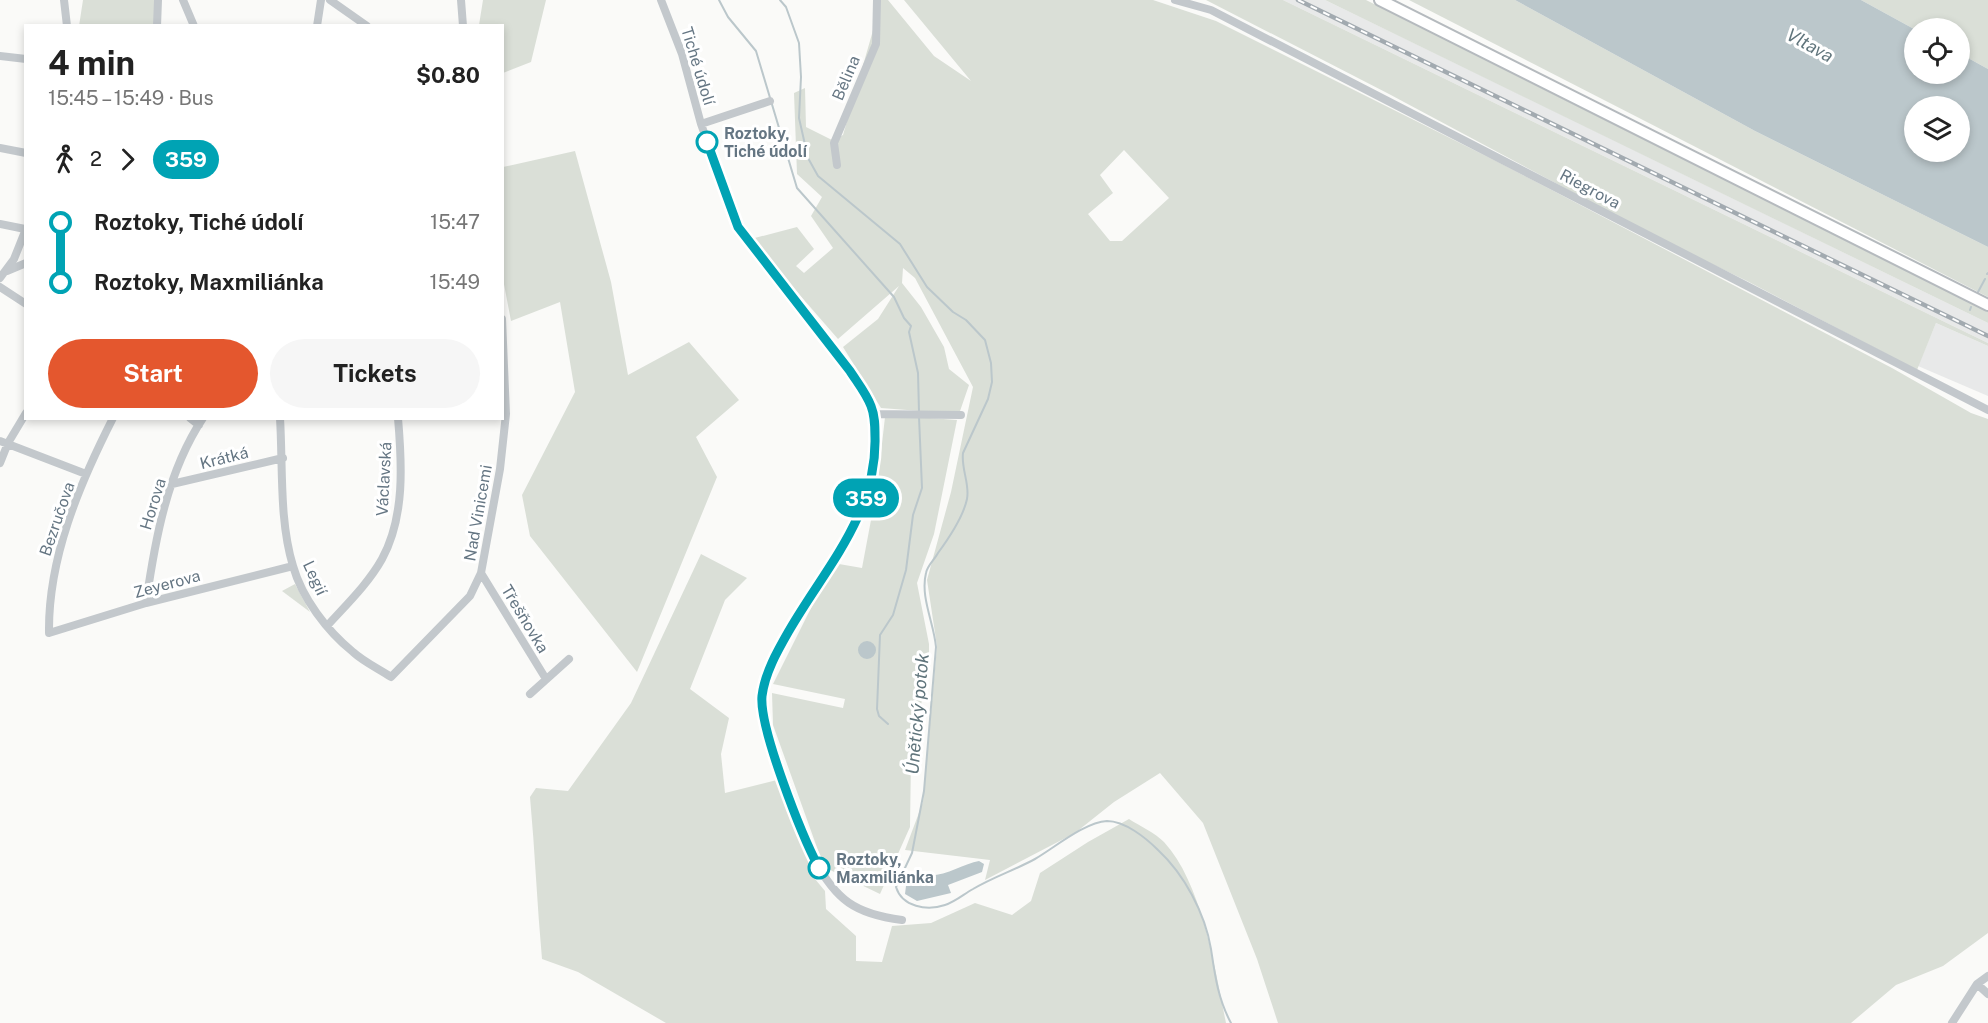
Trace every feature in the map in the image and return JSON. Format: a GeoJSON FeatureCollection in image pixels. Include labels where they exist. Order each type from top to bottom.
{"type":"FeatureCollection","features":[{"type":"Feature","properties":{"kind":"main road"},"geometry":{"type":"LineString","coordinates":[[1380,0],[1988,305]]}},
{"type":"Feature","properties":{"kind":"street"},"geometry":{"type":"LineString","coordinates":[[64,0],[67,24]]}},
{"type":"Feature","properties":{"kind":"street"},"geometry":{"type":"LineString","coordinates":[[157,24],[158,0]]}},
{"type":"Feature","properties":{"kind":"street"},"geometry":{"type":"LineString","coordinates":[[183,0],[193,24]]}},
{"type":"Feature","properties":{"kind":"street"},"geometry":{"type":"LineString","coordinates":[[317,24],[321,0]]}},
{"type":"Feature","properties":{"kind":"street"},"geometry":{"type":"LineString","coordinates":[[330,0],[364,24]]}},
{"type":"Feature","properties":{"kind":"street"},"geometry":{"type":"LineString","coordinates":[[461,0],[463,24]]}},
{"type":"Feature","properties":{"kind":"street","name":"Tiché údolí"},"geometry":{"type":"LineString","coordinates":[[661,0],[682,54],[701,124],[738,227],[850,371],[866,395],[873,414],[874,463],[862,513],[846,543],[808,598],[784,639],[768,672],[762,695],[762,717],[771,747],[814,859],[824,878],[836,892],[859,910],[902,920]]}},
{"type":"Feature","properties":{"kind":"street","name":"Bělina"},"geometry":{"type":"LineString","coordinates":[[837,165],[834,143],[876,44],[877,0]]}},
{"type":"Feature","properties":{"kind":"street","name":"Riegrova"},"geometry":{"type":"LineString","coordinates":[[1175,0],[1221,15],[1988,410]]}},
{"type":"Feature","properties":{"kind":"street"},"geometry":{"type":"LineString","coordinates":[[0,57],[24,59]]}},
{"type":"Feature","properties":{"kind":"street"},"geometry":{"type":"LineString","coordinates":[[701,124],[770,101]]}},
{"type":"Feature","properties":{"kind":"street"},"geometry":{"type":"LineString","coordinates":[[0,148],[24,153]]}},
{"type":"Feature","properties":{"kind":"street"},"geometry":{"type":"LineString","coordinates":[[0,224],[24,229]]}},
{"type":"Feature","properties":{"kind":"street"},"geometry":{"type":"LineString","coordinates":[[0,278],[7,270],[24,231]]}},
{"type":"Feature","properties":{"kind":"street"},"geometry":{"type":"LineString","coordinates":[[7,270],[24,264]]}},
{"type":"Feature","properties":{"kind":"street"},"geometry":{"type":"LineString","coordinates":[[0,287],[24,303]]}},
{"type":"Feature","properties":{"kind":"street","name":"Nad Vinicemi"},"geometry":{"type":"LineString","coordinates":[[392,677],[470,596],[482,573],[500,469],[506,414],[504,372]]}},
{"type":"Feature","properties":{"kind":"street"},"geometry":{"type":"LineString","coordinates":[[873,414],[961,415]]}},
{"type":"Feature","properties":{"kind":"street"},"geometry":{"type":"LineString","coordinates":[[0,462],[4,442],[24,416]]}},
{"type":"Feature","properties":{"kind":"street","name":"Bezručova"},"geometry":{"type":"LineString","coordinates":[[49,633],[48,601],[54,570],[86,474],[112,420]]}},
{"type":"Feature","properties":{"kind":"street","name":"Legií"},"geometry":{"type":"LineString","coordinates":[[280,420],[285,517],[293,566],[306,595],[327,626],[353,652],[392,677]]}},
{"type":"Feature","properties":{"kind":"street","name":"Václavská"},"geometry":{"type":"LineString","coordinates":[[327,626],[359,590],[382,559],[393,535],[399,506],[401,446],[398,420]]}},
{"type":"Feature","properties":{"kind":"street","name":"Horova"},"geometry":{"type":"LineString","coordinates":[[146,603],[154,545],[172,484],[201,422]]}},
{"type":"Feature","properties":{"kind":"street"},"geometry":{"type":"LineString","coordinates":[[4,442],[86,474]]}},
{"type":"Feature","properties":{"kind":"street","name":"Krátká"},"geometry":{"type":"LineString","coordinates":[[172,484],[282,458]]}},
{"type":"Feature","properties":{"kind":"street","name":"Zeyerova"},"geometry":{"type":"LineString","coordinates":[[49,633],[146,603],[293,566]]}},
{"type":"Feature","properties":{"kind":"street","name":"Třešňovka"},"geometry":{"type":"LineString","coordinates":[[482,573],[546,679]]}},
{"type":"Feature","properties":{"kind":"street","name":"Třešňovka"},"geometry":{"type":"LineString","coordinates":[[530,694],[569,659]]}},
{"type":"Feature","properties":{"kind":"street"},"geometry":{"type":"LineString","coordinates":[[1952,1023],[1977,984],[1988,976]]}},
{"type":"Feature","properties":{"kind":"street"},"geometry":{"type":"LineString","coordinates":[[1977,984],[1988,994]]}},
{"type":"Feature","properties":{"kind":"shaded area"},"geometry":{"type":"Polygon","coordinates":[[[83,0],[155,0],[154,24],[79,24],[83,0]]]}},
{"type":"Feature","properties":{"kind":"shaded area"},"geometry":{"type":"Polygon","coordinates":[[[483,0],[546,0],[531,62],[504,73],[504,24],[479,24],[483,0]]]}},
{"type":"Feature","properties":{"kind":"shaded area"},"geometry":{"type":"Polygon","coordinates":[[[878,0],[888,0],[934,56],[971,81],[904,0],[1153,0],[1216,21],[1498,162],[1892,368],[1971,413],[1988,419],[1988,933],[1943,966],[1896,985],[1851,1023],[1278,1023],[1257,959],[1203,823],[1160,773],[1114,802],[1075,833],[985,880],[990,860],[905,850],[923,802],[937,646],[927,580],[951,492],[973,387],[915,278],[903,268],[902,283],[921,307],[944,347],[949,369],[969,385],[959,414],[881,408],[843,347],[878,319],[899,286],[838,339],[751,239],[797,227],[814,249],[796,266],[804,273],[833,248],[811,216],[822,197],[797,174],[794,93],[805,88],[806,127],[832,140],[843,135],[878,13],[878,0]],[[1124,150],[1100,175],[1113,193],[1088,214],[1110,241],[1122,241],[1169,198],[1124,150]]]}},
{"type":"Feature","properties":{"kind":"shaded area"},"geometry":{"type":"Polygon","coordinates":[[[1206,0],[1283,0],[1988,343],[1988,346],[1936,323],[1917,370],[1747,281],[1660,239],[1389,94],[1206,0]]]}},
{"type":"Feature","properties":{"kind":"shaded area"},"geometry":{"type":"Polygon","coordinates":[[[1283,0],[1325,0],[1525,97],[1988,323],[1988,343],[1283,0]]]}},
{"type":"Feature","properties":{"kind":"shaded area"},"geometry":{"type":"Polygon","coordinates":[[[1325,0],[1366,0],[1988,312],[1988,323],[1325,0]]]}},
{"type":"Feature","properties":{"kind":"shaded area"},"geometry":{"type":"Polygon","coordinates":[[[1409,0],[1515,0],[1755,131],[1988,247],[1988,297],[1409,0]]]}},
{"type":"Feature","properties":{"kind":"shaded area"},"geometry":{"type":"Polygon","coordinates":[[[1861,0],[1988,0],[1988,69],[1970,59],[1970,18],[1904,18],[1904,24],[1861,0]]]}},
{"type":"Feature","properties":{"kind":"shaded area"},"geometry":{"type":"Polygon","coordinates":[[[575,151],[611,282],[628,375],[689,342],[739,400],[696,437],[717,477],[637,672],[530,536],[522,495],[575,392],[560,302],[511,321],[504,284],[504,167],[575,151]]]}},
{"type":"Feature","properties":{"kind":"shaded area"},"geometry":{"type":"Polygon","coordinates":[[[1936,323],[1988,346],[1988,396],[1918,366],[1936,323]]]}},
{"type":"Feature","properties":{"kind":"shaded area"},"geometry":{"type":"Polygon","coordinates":[[[885,417],[957,420],[934,534],[917,583],[929,644],[929,663],[911,758],[910,827],[880,894],[824,867],[773,725],[772,693],[843,708],[845,699],[773,684],[820,590],[839,564],[862,568],[877,488],[885,417]]]}},
{"type":"Feature","properties":{"kind":"shaded area"},"geometry":{"type":"Polygon","coordinates":[[[701,554],[747,578],[725,600],[690,689],[729,718],[721,754],[725,793],[781,779],[815,879],[825,891],[826,909],[856,936],[856,961],[882,962],[892,926],[931,923],[975,903],[1012,915],[1031,901],[1040,873],[1129,819],[1164,842],[1177,859],[1188,880],[1212,953],[1226,1023],[666,1023],[578,972],[542,959],[530,797],[536,788],[568,791],[631,703],[701,554]]]}},
{"type":"Feature","properties":{"kind":"shaded area"},"geometry":{"type":"Polygon","coordinates":[[[295,584],[310,612],[282,591],[295,584]]]}},
{"type":"Feature","properties":{"kind":"water","name":"Vltava"},"geometry":{"type":"Polygon","coordinates":[[[1515,0],[1861,0],[1904,24],[1904,84],[1970,84],[1970,59],[1988,69],[1988,247],[1755,131],[1515,0]]]}},
{"type":"Feature","properties":{"kind":"water"},"geometry":{"type":"Polygon","coordinates":[[[867,641],[873,644],[876,650],[873,656],[867,659],[861,656],[858,650],[861,644],[867,641]]]}},
{"type":"Feature","properties":{"kind":"water"},"geometry":{"type":"Polygon","coordinates":[[[979,861],[984,864],[982,872],[948,885],[951,893],[917,901],[905,894],[907,878],[918,872],[925,875],[940,874],[979,861]]]}},
{"type":"Feature","properties":{"kind":"waterway"},"geometry":{"type":"LineString","coordinates":[[719,0],[728,17],[756,51],[797,188],[894,297],[904,318],[911,326],[909,332],[918,373],[919,412]]}},
{"type":"Feature","properties":{"kind":"waterway","name":"Únětický potok"},"geometry":{"type":"LineString","coordinates":[[780,0],[786,7],[799,43],[801,77],[799,118],[808,158],[818,176],[900,244],[927,287],[953,312],[966,320],[985,340],[991,363],[992,382],[988,399],[963,453],[968,493],[965,506],[955,528],[929,565],[926,573],[926,601],[936,647],[924,791],[912,853],[896,887],[899,894],[916,906],[931,908],[945,905],[1035,859],[1089,826],[1107,821],[1121,824],[1158,850],[1185,882],[1204,922],[1218,987],[1231,1023]]}},
{"type":"Feature","properties":{"kind":"waterway"},"geometry":{"type":"LineString","coordinates":[[1978,292],[1985,279]]}},
{"type":"Feature","properties":{"kind":"waterway"},"geometry":{"type":"LineString","coordinates":[[888,724],[879,716],[877,709],[880,635],[893,615],[906,570],[913,515],[922,488],[919,417]]}},
{"type":"Feature","properties":{"kind":"railway"},"geometry":{"type":"LineString","coordinates":[[1298,0],[1988,336]]}},
{"type":"Feature","properties":{"kind":"bus line","name":"359"},"geometry":{"type":"LineString","coordinates":[[707,142],[724,194],[738,227],[850,371],[866,395],[874,420],[874,463],[862,513],[846,543],[808,598],[784,639],[768,672],[762,695],[762,717],[771,747],[819,868]]}},
{"type":"Feature","properties":{"kind":"place","name":"Roztoky, Tiché údolí"},"geometry":{"type":"Point","coordinates":[707,142]}},
{"type":"Feature","properties":{"kind":"place","name":"Roztoky, Maxmiliánka"},"geometry":{"type":"Point","coordinates":[819,868]}}]}
